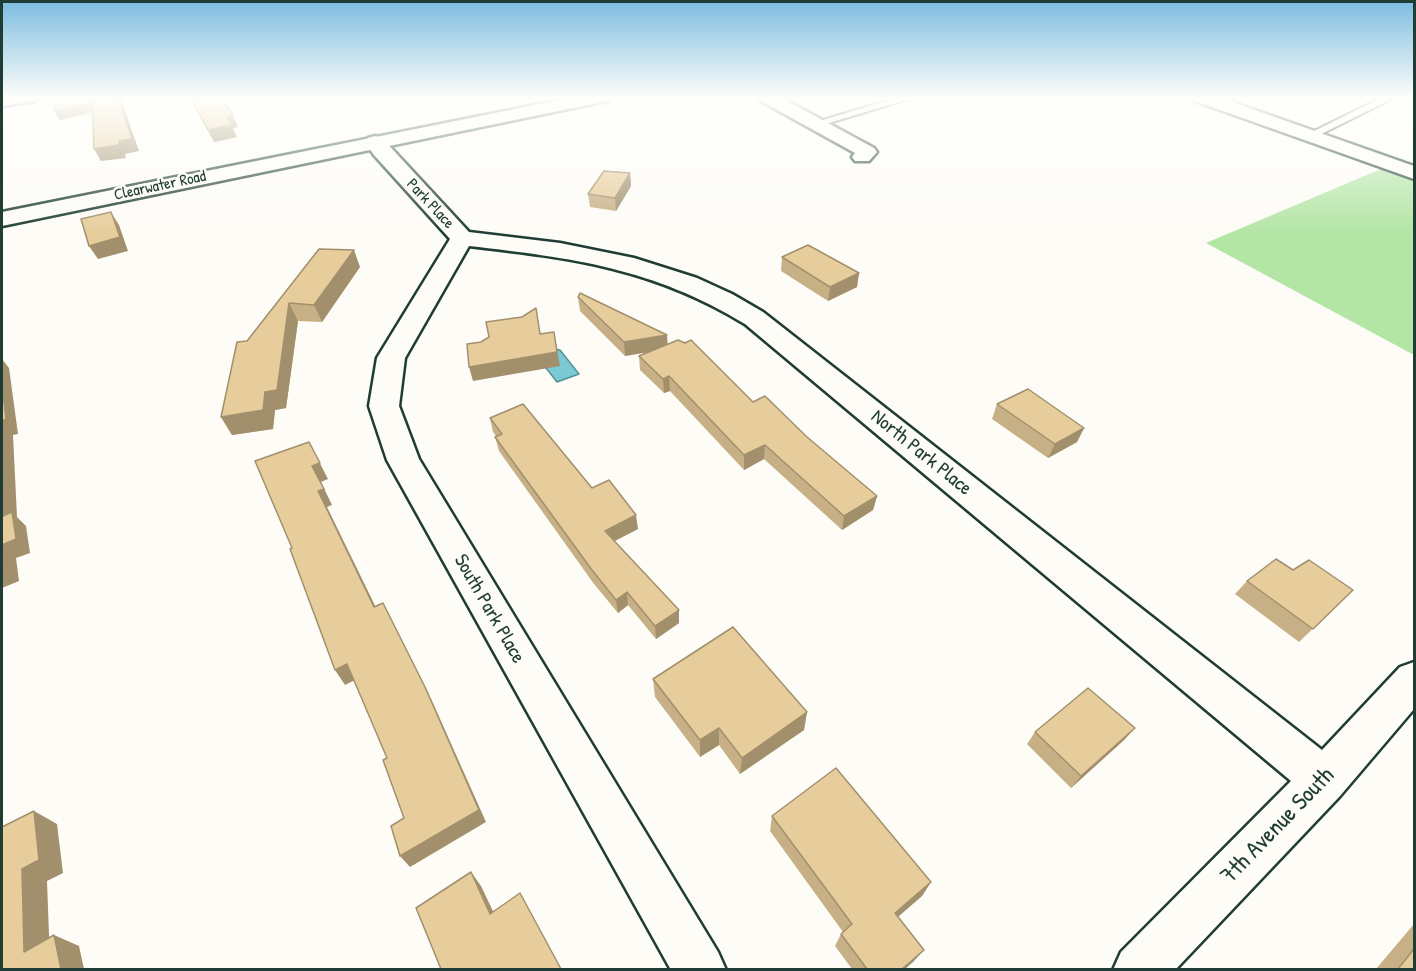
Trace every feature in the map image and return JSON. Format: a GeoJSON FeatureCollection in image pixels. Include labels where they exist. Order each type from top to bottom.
{"type":"FeatureCollection","features":[{"type":"Feature","properties":{"kind":"street","name":"Clearwater Road"},"geometry":{"type":"LineString","coordinates":[[2,219],[373,142]]}},
{"type":"Feature","properties":{"kind":"street","name":"Park Place"},"geometry":{"type":"LineString","coordinates":[[375,142],[462,238]]}},
{"type":"Feature","properties":{"kind":"street"},"geometry":{"type":"LineString","coordinates":[[849,142],[867,152],[862,157]]}},
{"type":"Feature","properties":{"kind":"street"},"geometry":{"type":"LineString","coordinates":[[1327,142],[1414,173]]}},
{"type":"Feature","properties":{"kind":"street","name":"North Park Place"},"geometry":{"type":"LineString","coordinates":[[462,238],[594,257],[638,267],[718,297],[754,318],[1324,780]]}},
{"type":"Feature","properties":{"kind":"street","name":"South Park Place"},"geometry":{"type":"LineString","coordinates":[[462,238],[391,358],[384,406],[403,460],[700,969]]}},
{"type":"Feature","properties":{"kind":"street","name":"7th Avenue South"},"geometry":{"type":"LineString","coordinates":[[1139,969],[1324,780],[1414,680]]}},
{"type":"Feature","properties":{"kind":"green space"},"geometry":{"type":"Polygon","coordinates":[[[1388,166],[1414,176],[1414,355],[1206,243],[1388,166]]]}},
{"type":"Feature","properties":{"kind":"water"},"geometry":{"type":"Polygon","coordinates":[[[555,349],[560,350],[579,374],[557,382],[539,359],[555,349]]]}},
{"type":"Feature","properties":{"kind":"building"},"geometry":{"type":"Polygon","coordinates":[[[94,142],[119,142],[119,145],[94,149],[94,142]]]}},
{"type":"Feature","properties":{"kind":"building"},"geometry":{"type":"Polygon","coordinates":[[[604,171],[630,173],[615,198],[588,194],[604,171]]]}},
{"type":"Feature","properties":{"kind":"building"},"geometry":{"type":"Polygon","coordinates":[[[111,212],[120,237],[89,246],[81,219],[111,212]]]}},
{"type":"Feature","properties":{"kind":"building"},"geometry":{"type":"Polygon","coordinates":[[[808,245],[859,273],[830,287],[782,257],[808,245]]]}},
{"type":"Feature","properties":{"kind":"building"},"geometry":{"type":"Polygon","coordinates":[[[319,249],[354,250],[314,305],[289,303],[277,390],[265,392],[263,410],[221,417],[237,342],[247,341],[319,249]]]}},
{"type":"Feature","properties":{"kind":"building"},"geometry":{"type":"Polygon","coordinates":[[[580,293],[667,335],[624,342],[578,297],[580,293]]]}},
{"type":"Feature","properties":{"kind":"building"},"geometry":{"type":"Polygon","coordinates":[[[536,308],[540,334],[554,332],[557,352],[469,367],[467,344],[481,342],[489,337],[486,322],[522,317],[536,308]]]}},
{"type":"Feature","properties":{"kind":"building"},"geometry":{"type":"Polygon","coordinates":[[[678,340],[685,343],[691,340],[753,402],[765,396],[807,437],[877,496],[844,516],[765,445],[744,455],[669,376],[663,379],[639,356],[678,340]]]}},
{"type":"Feature","properties":{"kind":"building"},"geometry":{"type":"Polygon","coordinates":[[[2,386],[6,419],[2,421],[2,386]]]}},
{"type":"Feature","properties":{"kind":"building"},"geometry":{"type":"Polygon","coordinates":[[[1028,389],[1084,428],[1055,444],[997,404],[1028,389]]]}},
{"type":"Feature","properties":{"kind":"building"},"geometry":{"type":"Polygon","coordinates":[[[523,404],[592,488],[609,480],[636,515],[605,531],[679,610],[655,626],[627,592],[616,600],[592,570],[495,437],[502,434],[490,418],[523,404]]]}},
{"type":"Feature","properties":{"kind":"building"},"geometry":{"type":"Polygon","coordinates":[[[309,442],[320,463],[312,466],[324,489],[318,491],[374,607],[383,603],[425,687],[479,810],[400,856],[391,826],[404,818],[383,760],[387,758],[347,664],[335,670],[290,549],[292,548],[255,461],[309,442]]]}},
{"type":"Feature","properties":{"kind":"building"},"geometry":{"type":"Polygon","coordinates":[[[2,453],[3,516],[12,512],[16,539],[2,545],[2,453]]]}},
{"type":"Feature","properties":{"kind":"building"},"geometry":{"type":"Polygon","coordinates":[[[2,545],[4,568],[2,569],[2,545]]]}},
{"type":"Feature","properties":{"kind":"building"},"geometry":{"type":"Polygon","coordinates":[[[1276,559],[1293,570],[1309,560],[1353,590],[1313,629],[1247,581],[1276,559]]]}},
{"type":"Feature","properties":{"kind":"building"},"geometry":{"type":"Polygon","coordinates":[[[733,627],[807,712],[742,758],[719,728],[700,740],[653,679],[733,627]]]}},
{"type":"Feature","properties":{"kind":"building"},"geometry":{"type":"Polygon","coordinates":[[[1088,688],[1135,728],[1081,776],[1035,732],[1088,688]]]}},
{"type":"Feature","properties":{"kind":"building"},"geometry":{"type":"Polygon","coordinates":[[[836,768],[931,882],[895,913],[924,950],[902,969],[867,969],[841,934],[852,924],[772,816],[836,768]]]}},
{"type":"Feature","properties":{"kind":"building"},"geometry":{"type":"Polygon","coordinates":[[[34,811],[39,860],[22,869],[24,952],[54,935],[61,969],[2,969],[2,827],[34,811]]]}},
{"type":"Feature","properties":{"kind":"building"},"geometry":{"type":"Polygon","coordinates":[[[471,872],[490,914],[520,893],[561,969],[441,969],[416,908],[471,872]]]}},
{"type":"Feature","properties":{"kind":"building"},"geometry":{"type":"Polygon","coordinates":[[[1414,949],[1414,969],[1398,969],[1414,949]]]}}]}
